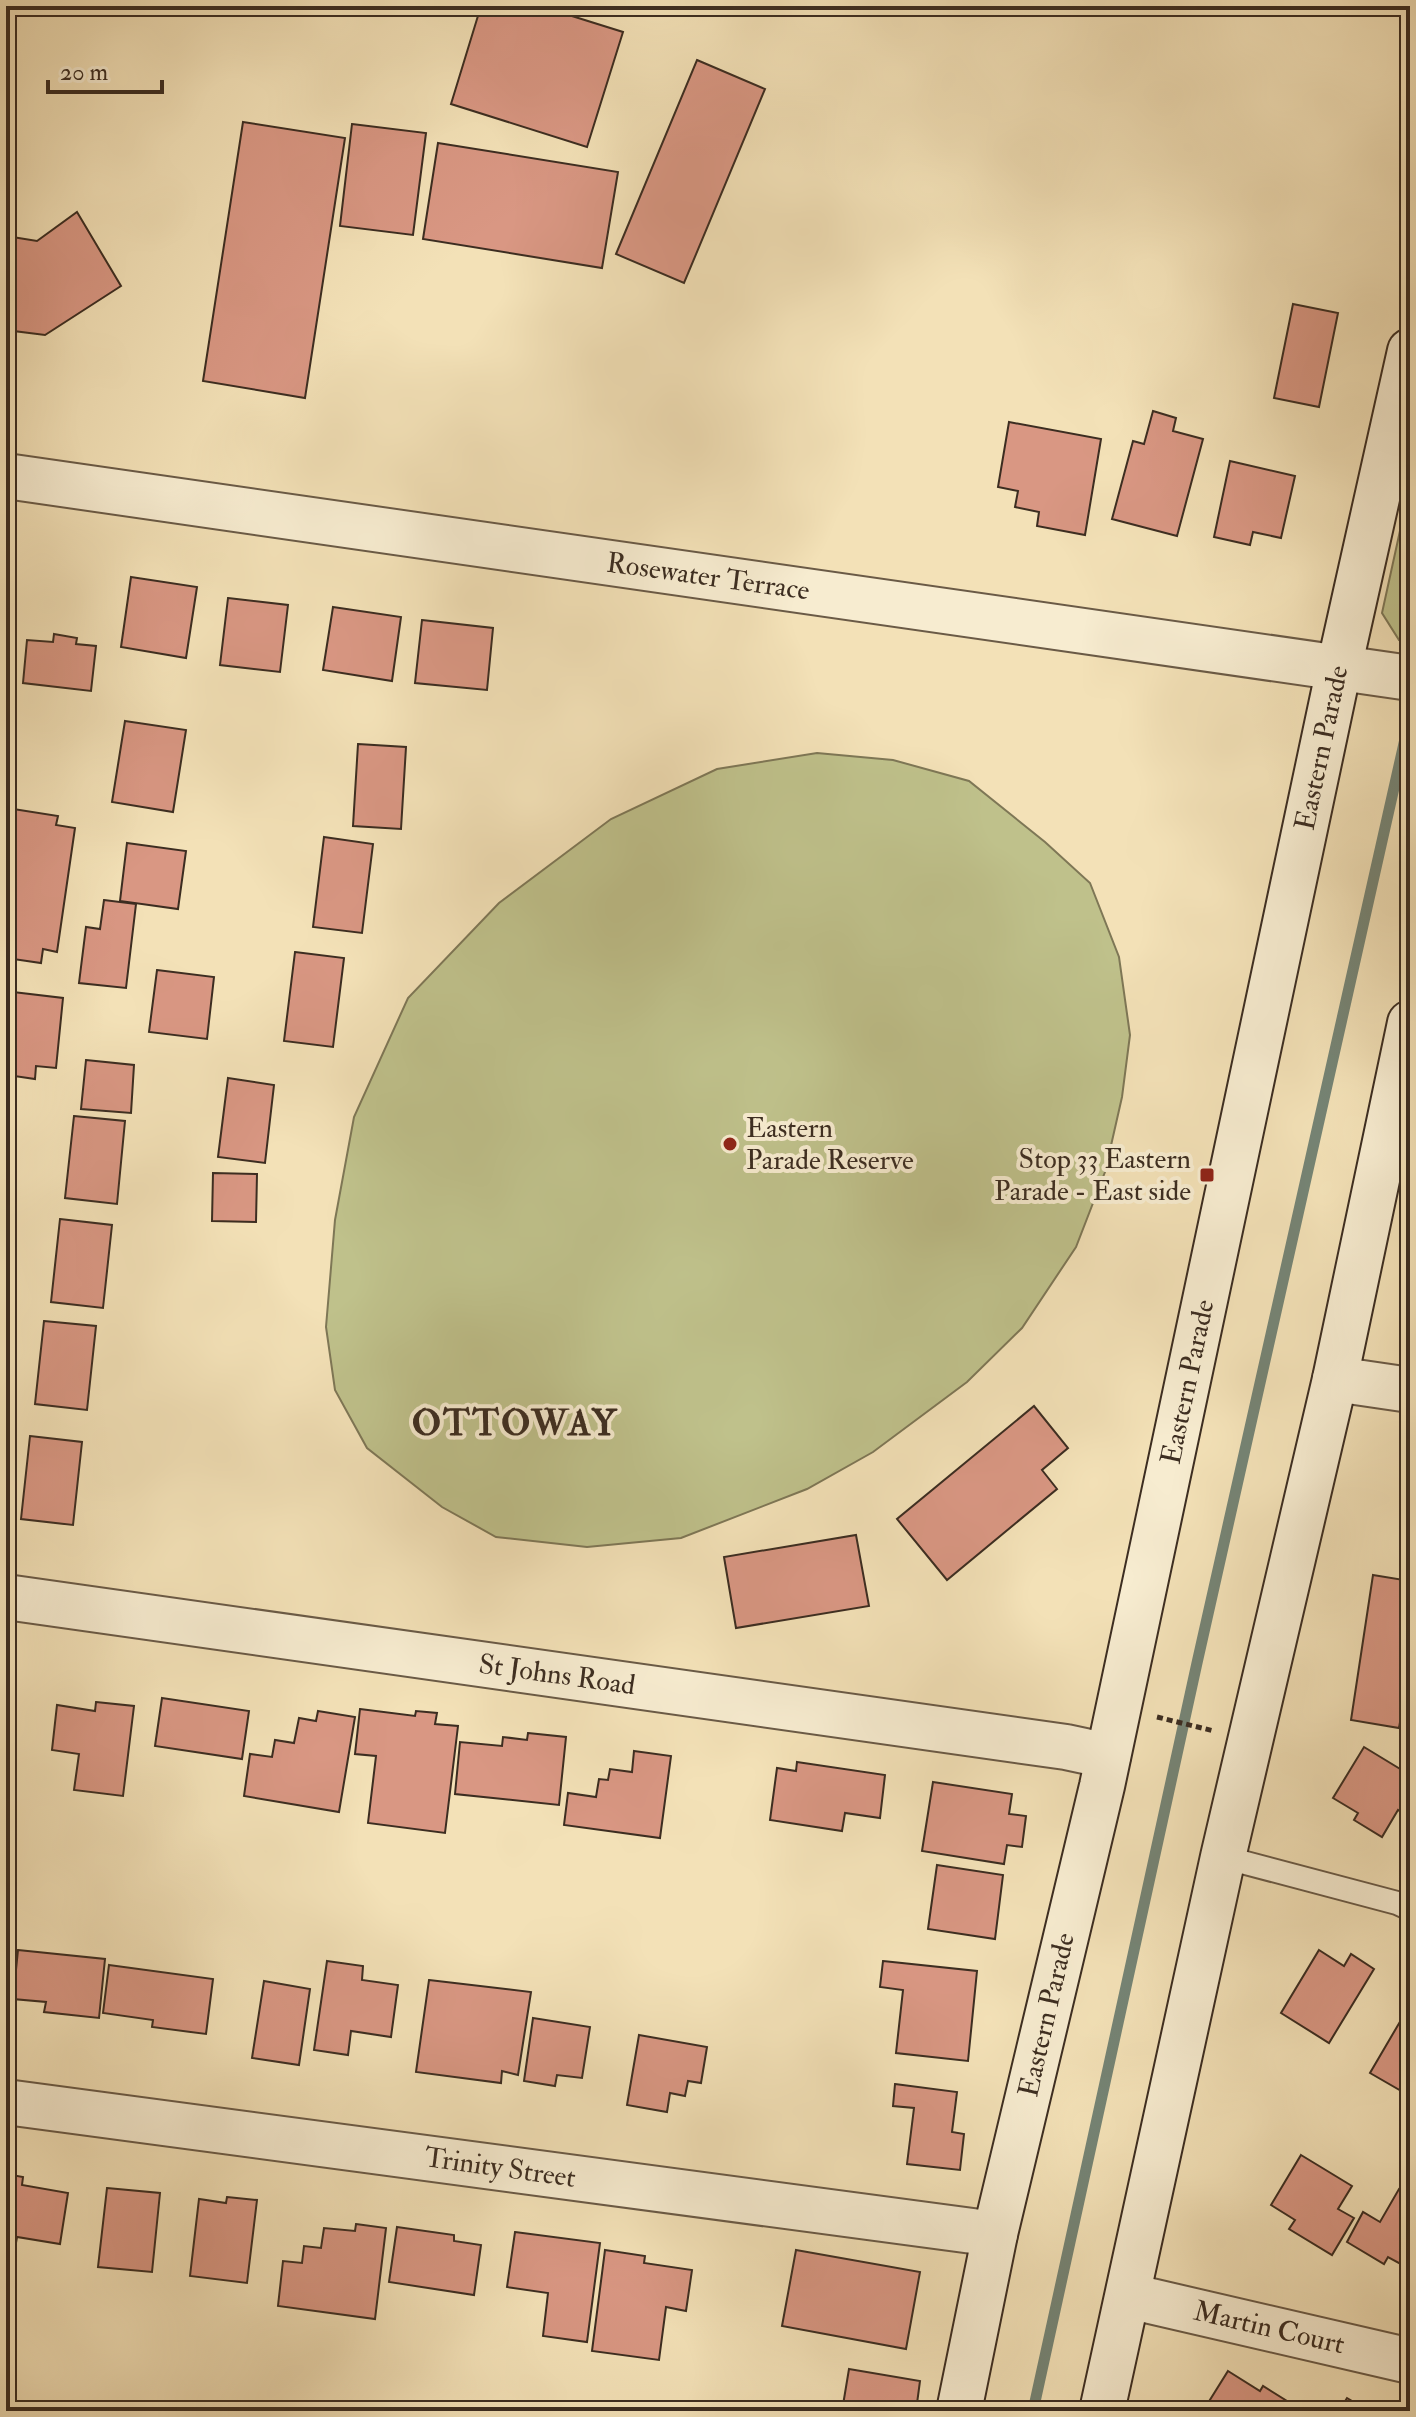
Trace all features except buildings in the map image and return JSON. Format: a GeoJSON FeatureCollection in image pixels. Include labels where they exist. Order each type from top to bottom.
{"type":"FeatureCollection","features":[{"type":"Feature","properties":{"kind":"street","name":"Eastern Parade"},"geometry":{"type":"LineString","coordinates":[[959,2411],[995,2234],[1108,1756],[1339,668],[1410,351]]}},
{"type":"Feature","properties":{"kind":"street","name":"Rosewater Terrace"},"geometry":{"type":"LineString","coordinates":[[6,476],[1410,678]]}},
{"type":"Feature","properties":{"kind":"street"},"geometry":{"type":"LineString","coordinates":[[1102,2411],[1223,1857],[1335,1379],[1410,1023]]}},
{"type":"Feature","properties":{"kind":"street"},"geometry":{"type":"LineString","coordinates":[[1335,1379],[1410,1390]]}},
{"type":"Feature","properties":{"kind":"street","name":"St Johns Road"},"geometry":{"type":"LineString","coordinates":[[6,1597],[1066,1747],[1108,1756]]}},
{"type":"Feature","properties":{"kind":"street","name":"Trinity Street"},"geometry":{"type":"LineString","coordinates":[[6,2102],[995,2234]]}},
{"type":"Feature","properties":{"kind":"street","name":"Martin Court"},"geometry":{"type":"LineString","coordinates":[[1129,2296],[1410,2361]]}},
{"type":"Feature","properties":{"kind":"lane"},"geometry":{"type":"LineString","coordinates":[[1223,1857],[1410,1909]]}},
{"type":"Feature","properties":{"kind":"path"},"geometry":{"type":"LineString","coordinates":[[1165,1719],[1201,1727]]}},
{"type":"Feature","properties":{"kind":"green space"},"geometry":{"type":"Polygon","coordinates":[[[1410,485],[1410,641],[1399,640],[1382,613],[1410,485]]]}},
{"type":"Feature","properties":{"kind":"green space","name":"Eastern Parade Reserve"},"geometry":{"type":"Polygon","coordinates":[[[817,753],[893,760],[969,781],[1090,883],[1119,957],[1130,1035],[1122,1097],[1105,1172],[1076,1247],[1022,1328],[967,1382],[873,1452],[807,1489],[681,1538],[587,1547],[496,1537],[442,1507],[367,1448],[335,1390],[326,1327],[335,1220],[354,1117],[408,998],[499,903],[611,819],[717,769],[817,753]]]}},
{"type":"Feature","properties":{"kind":"waterway"},"geometry":{"type":"LineString","coordinates":[[1033,2411],[1405,739]]}},
{"type":"Feature","properties":{"kind":"place","name":"Eastern Parade Reserve"},"geometry":{"type":"Point","coordinates":[730,1144]}},
{"type":"Feature","properties":{"kind":"place","name":"Stop 33 Eastern Parade - East side"},"geometry":{"type":"Point","coordinates":[1207,1175]}},
{"type":"Feature","properties":{"kind":"district","name":"OTTOWAY"},"geometry":{"type":"Point","coordinates":[515,1423]}}]}
